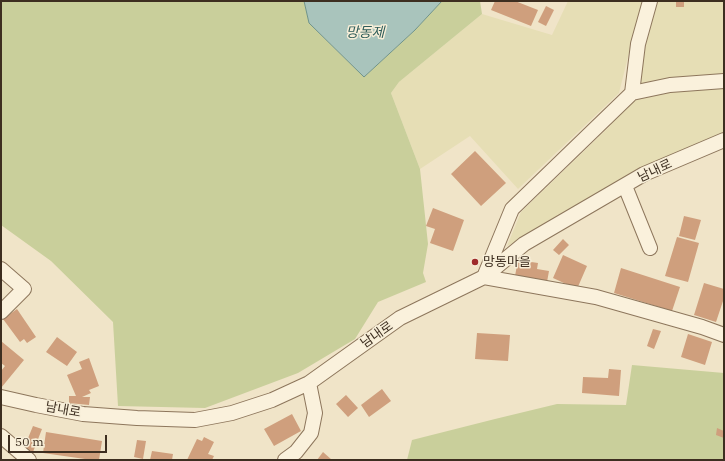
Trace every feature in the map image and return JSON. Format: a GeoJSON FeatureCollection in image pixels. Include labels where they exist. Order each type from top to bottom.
{"type":"FeatureCollection","features":[{"type":"Feature","properties":{"kind":"street"},"geometry":{"type":"LineString","coordinates":[[632,93],[638,44],[650,1]]}},
{"type":"Feature","properties":{"kind":"street"},"geometry":{"type":"LineString","coordinates":[[724,82],[670,85],[632,93],[512,209],[484,277],[596,297],[702,327],[724,335]]}},
{"type":"Feature","properties":{"kind":"street","name":"남내로"},"geometry":{"type":"LineString","coordinates":[[1,397],[36,406],[83,414],[195,420],[232,413],[272,400],[310,383],[400,318],[484,277],[524,244],[644,174],[724,140]]}},
{"type":"Feature","properties":{"kind":"street"},"geometry":{"type":"LineString","coordinates":[[625,186],[650,248]]}},
{"type":"Feature","properties":{"kind":"street"},"geometry":{"type":"LineString","coordinates":[[1,269],[24,289],[1,312]]}},
{"type":"Feature","properties":{"kind":"street"},"geometry":{"type":"LineString","coordinates":[[285,460],[296,452],[311,432],[315,413],[310,383]]}},
{"type":"Feature","properties":{"kind":"street"},"geometry":{"type":"LineString","coordinates":[[1,436],[29,460]]}},
{"type":"Feature","properties":{"kind":"shaded area"},"geometry":{"type":"Polygon","coordinates":[[[568,1],[642,1],[619,93],[518,189],[470,136],[420,169],[391,93],[399,82],[482,14],[552,35],[568,1]]]}},
{"type":"Feature","properties":{"kind":"shaded area"},"geometry":{"type":"Polygon","coordinates":[[[657,1],[724,1],[724,137],[507,246],[521,212],[610,126],[640,83],[643,49],[657,1]]]}},
{"type":"Feature","properties":{"kind":"green space"},"geometry":{"type":"Polygon","coordinates":[[[1,1],[304,1],[309,23],[364,77],[415,30],[442,1],[480,1],[482,14],[399,82],[391,93],[420,169],[428,244],[423,273],[426,282],[378,302],[355,339],[298,373],[205,408],[118,406],[113,322],[51,261],[1,225],[1,1]]]}},
{"type":"Feature","properties":{"kind":"green space"},"geometry":{"type":"Polygon","coordinates":[[[632,365],[724,373],[724,460],[407,460],[412,440],[495,419],[557,404],[626,405],[632,365]]]}},
{"type":"Feature","properties":{"kind":"water","name":"망동제"},"geometry":{"type":"Polygon","coordinates":[[[304,1],[442,1],[415,30],[364,77],[309,23],[304,1]]]}},
{"type":"Feature","properties":{"kind":"building"},"geometry":{"type":"Polygon","coordinates":[[[495,1],[515,1],[538,10],[531,26],[491,10],[495,1]]]}},
{"type":"Feature","properties":{"kind":"building"},"geometry":{"type":"Polygon","coordinates":[[[676,1],[684,1],[684,7],[676,7],[676,1]]]}},
{"type":"Feature","properties":{"kind":"building"},"geometry":{"type":"Polygon","coordinates":[[[546,6],[554,10],[546,26],[538,22],[546,6]]]}},
{"type":"Feature","properties":{"kind":"building"},"geometry":{"type":"Polygon","coordinates":[[[475,151],[506,183],[481,206],[451,174],[475,151]]]}},
{"type":"Feature","properties":{"kind":"building"},"geometry":{"type":"Polygon","coordinates":[[[433,208],[464,220],[453,251],[430,243],[435,229],[426,226],[433,208]]]}},
{"type":"Feature","properties":{"kind":"building"},"geometry":{"type":"Polygon","coordinates":[[[684,216],[701,220],[695,240],[679,236],[684,216]]]}},
{"type":"Feature","properties":{"kind":"building"},"geometry":{"type":"Polygon","coordinates":[[[677,237],[699,243],[688,282],[665,276],[677,237]]]}},
{"type":"Feature","properties":{"kind":"building"},"geometry":{"type":"Polygon","coordinates":[[[563,239],[569,245],[559,255],[553,250],[563,239]]]}},
{"type":"Feature","properties":{"kind":"building"},"geometry":{"type":"Polygon","coordinates":[[[563,255],[587,266],[577,289],[553,278],[563,255]]]}},
{"type":"Feature","properties":{"kind":"building"},"geometry":{"type":"Polygon","coordinates":[[[518,260],[538,263],[537,269],[549,271],[547,282],[515,276],[518,260]]]}},
{"type":"Feature","properties":{"kind":"building"},"geometry":{"type":"Polygon","coordinates":[[[621,268],[680,287],[672,311],[614,293],[621,268]]]}},
{"type":"Feature","properties":{"kind":"building"},"geometry":{"type":"Polygon","coordinates":[[[704,283],[724,289],[724,298],[716,322],[694,315],[704,283]]]}},
{"type":"Feature","properties":{"kind":"building"},"geometry":{"type":"Polygon","coordinates":[[[17,309],[36,337],[27,343],[24,339],[20,342],[3,319],[17,309]]]}},
{"type":"Feature","properties":{"kind":"building"},"geometry":{"type":"Polygon","coordinates":[[[653,329],[661,331],[654,349],[647,346],[653,329]]]}},
{"type":"Feature","properties":{"kind":"building"},"geometry":{"type":"Polygon","coordinates":[[[477,333],[510,335],[508,361],[475,359],[477,333]]]}},
{"type":"Feature","properties":{"kind":"building"},"geometry":{"type":"Polygon","coordinates":[[[688,334],[712,342],[705,365],[681,357],[688,334]]]}},
{"type":"Feature","properties":{"kind":"building"},"geometry":{"type":"Polygon","coordinates":[[[57,337],[77,352],[67,366],[46,352],[57,337]]]}},
{"type":"Feature","properties":{"kind":"building"},"geometry":{"type":"Polygon","coordinates":[[[1,341],[24,360],[1,388],[1,371],[5,366],[1,363],[1,341]]]}},
{"type":"Feature","properties":{"kind":"building"},"geometry":{"type":"Polygon","coordinates":[[[89,358],[99,386],[89,390],[91,393],[82,397],[90,397],[89,405],[69,403],[69,396],[76,396],[67,375],[82,369],[79,362],[89,358]]]}},
{"type":"Feature","properties":{"kind":"building"},"geometry":{"type":"Polygon","coordinates":[[[609,369],[621,370],[619,396],[582,393],[583,377],[608,378],[609,369]]]}},
{"type":"Feature","properties":{"kind":"building"},"geometry":{"type":"Polygon","coordinates":[[[382,389],[391,401],[369,417],[361,405],[382,389]]]}},
{"type":"Feature","properties":{"kind":"building"},"geometry":{"type":"Polygon","coordinates":[[[346,395],[358,408],[348,417],[336,404],[346,395]]]}},
{"type":"Feature","properties":{"kind":"building"},"geometry":{"type":"Polygon","coordinates":[[[292,414],[301,431],[274,446],[264,429],[292,414]]]}},
{"type":"Feature","properties":{"kind":"building"},"geometry":{"type":"Polygon","coordinates":[[[33,426],[42,429],[33,452],[24,448],[33,426]]]}},
{"type":"Feature","properties":{"kind":"building"},"geometry":{"type":"Polygon","coordinates":[[[717,428],[724,431],[724,438],[716,435],[717,428]]]}},
{"type":"Feature","properties":{"kind":"building"},"geometry":{"type":"Polygon","coordinates":[[[46,432],[102,441],[99,460],[43,453],[46,432]]]}},
{"type":"Feature","properties":{"kind":"building"},"geometry":{"type":"Polygon","coordinates":[[[204,437],[214,442],[208,454],[214,456],[212,460],[187,460],[197,439],[202,441],[204,437]]]}},
{"type":"Feature","properties":{"kind":"building"},"geometry":{"type":"Polygon","coordinates":[[[137,440],[146,441],[143,459],[134,457],[137,440]]]}},
{"type":"Feature","properties":{"kind":"building"},"geometry":{"type":"Polygon","coordinates":[[[152,451],[173,454],[172,460],[150,460],[152,451]]]}},
{"type":"Feature","properties":{"kind":"building"},"geometry":{"type":"Polygon","coordinates":[[[323,452],[332,460],[317,460],[323,452]]]}},
{"type":"Feature","properties":{"kind":"place","name":"망동마을"},"geometry":{"type":"Point","coordinates":[475,262]}}]}
